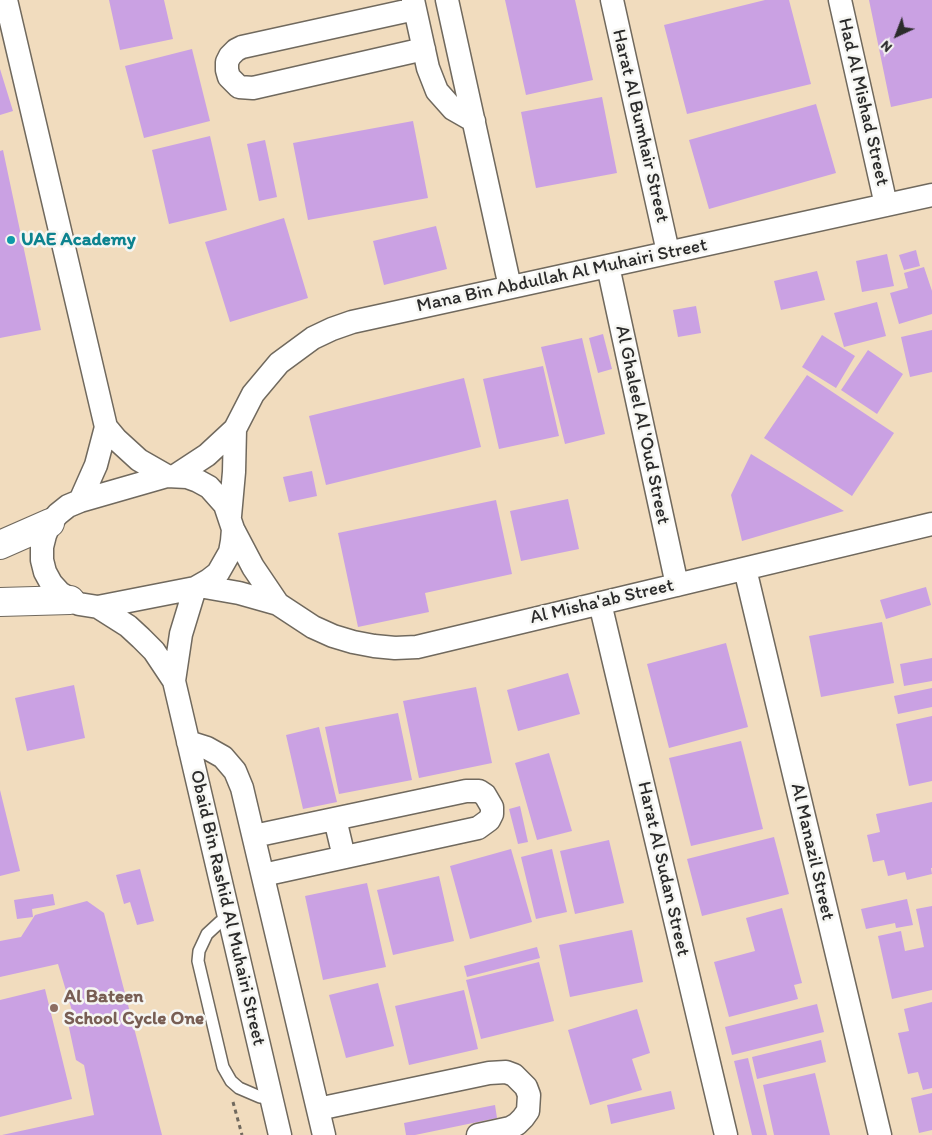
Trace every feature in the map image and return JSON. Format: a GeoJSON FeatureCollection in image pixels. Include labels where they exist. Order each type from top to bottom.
{"type":"FeatureCollection","features":[{"type":"Feature","properties":{"kind":"main road"},"geometry":{"type":"LineString","coordinates":[[0,545],[50,523]]}},
{"type":"Feature","properties":{"kind":"main road"},"geometry":{"type":"LineString","coordinates":[[0,602],[70,600]]}},
{"type":"Feature","properties":{"kind":"street"},"geometry":{"type":"LineString","coordinates":[[6,0],[106,427],[139,460],[171,476],[198,481],[209,487],[225,505],[231,522],[232,541],[225,563],[218,573],[197,587],[98,607],[78,604],[60,593],[51,583],[45,572],[42,560],[42,547],[45,535],[50,523],[58,514],[68,506],[80,501],[171,476]]}},
{"type":"Feature","properties":{"kind":"street"},"geometry":{"type":"LineString","coordinates":[[447,0],[510,287]]}},
{"type":"Feature","properties":{"kind":"street","name":"Harat Al Bumhair Street"},"geometry":{"type":"LineString","coordinates":[[612,0],[668,252]]}},
{"type":"Feature","properties":{"kind":"street","name":"Had Al Mishad Street"},"geometry":{"type":"LineString","coordinates":[[840,0],[886,205]]}},
{"type":"Feature","properties":{"kind":"street"},"geometry":{"type":"LineString","coordinates":[[424,49],[254,88],[239,87],[229,77],[227,70],[227,62],[230,56],[242,47],[414,5],[424,49],[428,68],[437,91],[453,109],[474,122]]}},
{"type":"Feature","properties":{"kind":"street","name":"Mana Bin Abdullah Al Muhairi Street"},"geometry":{"type":"LineString","coordinates":[[231,522],[235,429],[243,411],[265,378],[290,354],[313,338],[352,322],[932,195]]}},
{"type":"Feature","properties":{"kind":"street","name":"Al Ghaleel Al 'Oud Street"},"geometry":{"type":"LineString","coordinates":[[608,266],[676,585]]}},
{"type":"Feature","properties":{"kind":"street"},"geometry":{"type":"LineString","coordinates":[[80,501],[96,465],[106,427]]}},
{"type":"Feature","properties":{"kind":"street","name":"Mana Bin Abdullah Al Muhairi Street"},"geometry":{"type":"LineString","coordinates":[[171,476],[207,455],[235,429]]}},
{"type":"Feature","properties":{"kind":"street","name":"Al Misha'ab Street"},"geometry":{"type":"LineString","coordinates":[[231,522],[254,568],[278,604]]}},
{"type":"Feature","properties":{"kind":"street","name":"Al Misha'ab Street"},"geometry":{"type":"LineString","coordinates":[[197,587],[239,593],[278,604],[314,628],[333,636],[367,645],[395,648],[417,646],[932,524]]}},
{"type":"Feature","properties":{"kind":"street","name":"Al Manazil Street"},"geometry":{"type":"LineString","coordinates":[[745,568],[880,1135]]}},
{"type":"Feature","properties":{"kind":"street","name":"Obaid Bin Rashid Al Muhairi Street"},"geometry":{"type":"LineString","coordinates":[[174,681],[181,634],[197,587]]}},
{"type":"Feature","properties":{"kind":"street","name":"Harat Al Sudan Street"},"geometry":{"type":"LineString","coordinates":[[600,603],[726,1135]]}},
{"type":"Feature","properties":{"kind":"street","name":"Obaid Bin Rashid Al Muhairi Street"},"geometry":{"type":"LineString","coordinates":[[98,607],[128,626],[141,638],[174,681],[280,1135]]}},
{"type":"Feature","properties":{"kind":"street"},"geometry":{"type":"LineString","coordinates":[[188,742],[223,757],[235,771],[242,788],[324,1135]]}},
{"type":"Feature","properties":{"kind":"street"},"geometry":{"type":"LineString","coordinates":[[254,836],[472,790],[479,791],[485,795],[492,807],[490,820],[478,828],[262,875]]}},
{"type":"Feature","properties":{"kind":"street"},"geometry":{"type":"LineString","coordinates":[[335,819],[344,857]]}},
{"type":"Feature","properties":{"kind":"street"},"geometry":{"type":"LineString","coordinates":[[318,1109],[489,1073],[506,1072],[514,1075],[526,1087],[529,1094],[528,1111],[524,1118],[510,1128],[478,1135]]}},
{"type":"Feature","properties":{"kind":"lane"},"geometry":{"type":"LineString","coordinates":[[229,918],[207,934],[199,951],[198,961],[226,1074],[231,1081],[249,1093],[271,1098]]}},
{"type":"Feature","properties":{"kind":"building"},"geometry":{"type":"Polygon","coordinates":[[[109,0],[164,0],[173,39],[120,50],[109,0]]]}},
{"type":"Feature","properties":{"kind":"building"},"geometry":{"type":"Polygon","coordinates":[[[505,0],[575,0],[593,80],[526,95],[505,0]]]}},
{"type":"Feature","properties":{"kind":"building"},"geometry":{"type":"Polygon","coordinates":[[[765,0],[789,0],[811,84],[687,114],[664,25],[765,0]]]}},
{"type":"Feature","properties":{"kind":"building"},"geometry":{"type":"Polygon","coordinates":[[[869,0],[932,0],[932,98],[891,107],[869,0]]]}},
{"type":"Feature","properties":{"kind":"building"},"geometry":{"type":"Polygon","coordinates":[[[192,49],[210,121],[144,138],[125,66],[192,49]]]}},
{"type":"Feature","properties":{"kind":"building"},"geometry":{"type":"Polygon","coordinates":[[[0,69],[13,111],[0,115],[0,69]]]}},
{"type":"Feature","properties":{"kind":"building"},"geometry":{"type":"Polygon","coordinates":[[[602,97],[617,173],[536,188],[521,112],[602,97]]]}},
{"type":"Feature","properties":{"kind":"building"},"geometry":{"type":"Polygon","coordinates":[[[816,104],[836,173],[709,209],[689,140],[816,104]]]}},
{"type":"Feature","properties":{"kind":"building"},"geometry":{"type":"Polygon","coordinates":[[[413,121],[428,198],[308,220],[293,143],[413,121]]]}},
{"type":"Feature","properties":{"kind":"building"},"geometry":{"type":"Polygon","coordinates":[[[210,136],[227,210],[169,224],[152,150],[210,136]]]}},
{"type":"Feature","properties":{"kind":"building"},"geometry":{"type":"Polygon","coordinates":[[[265,140],[277,197],[259,201],[247,144],[265,140]]]}},
{"type":"Feature","properties":{"kind":"building","name":"UAE Academy"},"geometry":{"type":"Polygon","coordinates":[[[3,150],[41,330],[0,338],[0,151],[3,150]]]}},
{"type":"Feature","properties":{"kind":"building"},"geometry":{"type":"Polygon","coordinates":[[[284,218],[308,298],[230,322],[205,242],[284,218]]]}},
{"type":"Feature","properties":{"kind":"building"},"geometry":{"type":"Polygon","coordinates":[[[436,226],[447,269],[384,285],[373,241],[436,226]]]}},
{"type":"Feature","properties":{"kind":"building"},"geometry":{"type":"Polygon","coordinates":[[[916,250],[920,266],[904,270],[899,255],[916,250]]]}},
{"type":"Feature","properties":{"kind":"building"},"geometry":{"type":"Polygon","coordinates":[[[887,254],[894,286],[862,292],[856,261],[887,254]]]}},
{"type":"Feature","properties":{"kind":"building"},"geometry":{"type":"Polygon","coordinates":[[[924,267],[932,291],[932,314],[899,324],[890,293],[908,288],[904,273],[924,267]]]}},
{"type":"Feature","properties":{"kind":"building"},"geometry":{"type":"Polygon","coordinates":[[[817,271],[825,300],[781,310],[774,281],[817,271]]]}},
{"type":"Feature","properties":{"kind":"building"},"geometry":{"type":"Polygon","coordinates":[[[877,302],[886,336],[844,347],[834,313],[877,302]]]}},
{"type":"Feature","properties":{"kind":"building"},"geometry":{"type":"Polygon","coordinates":[[[696,306],[701,333],[678,337],[673,310],[696,306]]]}},
{"type":"Feature","properties":{"kind":"building"},"geometry":{"type":"Polygon","coordinates":[[[932,330],[932,372],[910,377],[901,337],[932,330]]]}},
{"type":"Feature","properties":{"kind":"building"},"geometry":{"type":"Polygon","coordinates":[[[603,334],[612,369],[598,373],[589,338],[603,334]]]}},
{"type":"Feature","properties":{"kind":"building"},"geometry":{"type":"Polygon","coordinates":[[[822,335],[855,356],[836,388],[802,367],[822,335]]]}},
{"type":"Feature","properties":{"kind":"building"},"geometry":{"type":"Polygon","coordinates":[[[582,338],[605,434],[565,444],[541,347],[582,338]]]}},
{"type":"Feature","properties":{"kind":"building"},"geometry":{"type":"Polygon","coordinates":[[[868,350],[903,374],[877,414],[841,390],[868,350]]]}},
{"type":"Feature","properties":{"kind":"building"},"geometry":{"type":"Polygon","coordinates":[[[543,366],[559,436],[499,449],[483,379],[543,366]]]}},
{"type":"Feature","properties":{"kind":"building"},"geometry":{"type":"Polygon","coordinates":[[[807,375],[894,433],[852,496],[764,438],[807,375]]]}},
{"type":"Feature","properties":{"kind":"building"},"geometry":{"type":"Polygon","coordinates":[[[464,378],[481,447],[326,485],[309,416],[464,378]]]}},
{"type":"Feature","properties":{"kind":"building"},"geometry":{"type":"Polygon","coordinates":[[[751,454],[844,511],[742,541],[731,495],[751,454]]]}},
{"type":"Feature","properties":{"kind":"building"},"geometry":{"type":"Polygon","coordinates":[[[312,471],[317,496],[289,502],[283,477],[312,471]]]}},
{"type":"Feature","properties":{"kind":"building"},"geometry":{"type":"Polygon","coordinates":[[[568,499],[579,549],[521,561],[510,511],[568,499]]]}},
{"type":"Feature","properties":{"kind":"building"},"geometry":{"type":"Polygon","coordinates":[[[496,500],[512,574],[425,593],[429,612],[358,627],[338,533],[496,500]]]}},
{"type":"Feature","properties":{"kind":"building"},"geometry":{"type":"Polygon","coordinates":[[[926,587],[931,605],[886,619],[880,600],[926,587]]]}},
{"type":"Feature","properties":{"kind":"building"},"geometry":{"type":"Polygon","coordinates":[[[882,622],[894,683],[821,697],[809,636],[882,622]]]}},
{"type":"Feature","properties":{"kind":"building"},"geometry":{"type":"Polygon","coordinates":[[[726,643],[748,727],[669,748],[647,664],[726,643]]]}},
{"type":"Feature","properties":{"kind":"building"},"geometry":{"type":"Polygon","coordinates":[[[932,658],[932,681],[904,686],[900,664],[932,658]]]}},
{"type":"Feature","properties":{"kind":"building"},"geometry":{"type":"Polygon","coordinates":[[[568,673],[580,714],[518,731],[507,690],[568,673]]]}},
{"type":"Feature","properties":{"kind":"building"},"geometry":{"type":"Polygon","coordinates":[[[74,685],[85,738],[27,751],[15,698],[74,685]]]}},
{"type":"Feature","properties":{"kind":"building"},"geometry":{"type":"Polygon","coordinates":[[[476,687],[492,763],[419,778],[403,701],[476,687]]]}},
{"type":"Feature","properties":{"kind":"building"},"geometry":{"type":"Polygon","coordinates":[[[932,688],[932,707],[898,714],[894,696],[932,688]]]}},
{"type":"Feature","properties":{"kind":"building"},"geometry":{"type":"Polygon","coordinates":[[[398,713],[412,780],[339,794],[325,727],[398,713]]]}},
{"type":"Feature","properties":{"kind":"building"},"geometry":{"type":"Polygon","coordinates":[[[932,716],[932,781],[909,786],[896,724],[932,716]]]}},
{"type":"Feature","properties":{"kind":"building"},"geometry":{"type":"Polygon","coordinates":[[[319,727],[337,802],[303,809],[286,735],[319,727]]]}},
{"type":"Feature","properties":{"kind":"building"},"geometry":{"type":"Polygon","coordinates":[[[741,741],[763,829],[691,846],[669,758],[741,741]]]}},
{"type":"Feature","properties":{"kind":"building"},"geometry":{"type":"Polygon","coordinates":[[[549,753],[572,831],[537,840],[515,763],[549,753]]]}},
{"type":"Feature","properties":{"kind":"building"},"geometry":{"type":"Polygon","coordinates":[[[0,790],[20,871],[0,876],[0,790]]]}},
{"type":"Feature","properties":{"kind":"building"},"geometry":{"type":"Polygon","coordinates":[[[932,802],[932,874],[907,880],[905,872],[888,876],[884,860],[873,862],[867,835],[880,832],[876,814],[932,802]]]}},
{"type":"Feature","properties":{"kind":"building"},"geometry":{"type":"Polygon","coordinates":[[[520,806],[528,842],[518,844],[509,809],[520,806]]]}},
{"type":"Feature","properties":{"kind":"building"},"geometry":{"type":"Polygon","coordinates":[[[774,837],[789,894],[702,916],[687,859],[774,837]]]}},
{"type":"Feature","properties":{"kind":"building"},"geometry":{"type":"Polygon","coordinates":[[[609,840],[624,903],[575,914],[560,851],[609,840]]]}},
{"type":"Feature","properties":{"kind":"building"},"geometry":{"type":"Polygon","coordinates":[[[511,849],[532,922],[470,939],[450,866],[511,849]]]}},
{"type":"Feature","properties":{"kind":"building"},"geometry":{"type":"Polygon","coordinates":[[[552,849],[567,912],[536,919],[521,857],[552,849]]]}},
{"type":"Feature","properties":{"kind":"building"},"geometry":{"type":"Polygon","coordinates":[[[140,869],[154,921],[137,925],[130,902],[124,904],[116,875],[140,869]]]}},
{"type":"Feature","properties":{"kind":"building"},"geometry":{"type":"Polygon","coordinates":[[[439,876],[454,941],[393,955],[377,890],[439,876]]]}},
{"type":"Feature","properties":{"kind":"building"},"geometry":{"type":"Polygon","coordinates":[[[367,883],[386,967],[323,980],[305,896],[367,883]]]}},
{"type":"Feature","properties":{"kind":"building"},"geometry":{"type":"Polygon","coordinates":[[[53,894],[55,905],[32,909],[33,917],[17,919],[14,900],[53,894]]]}},
{"type":"Feature","properties":{"kind":"building"},"geometry":{"type":"Polygon","coordinates":[[[907,899],[913,925],[896,928],[895,923],[866,929],[861,909],[907,899]]]}},
{"type":"Feature","properties":{"kind":"building"},"geometry":{"type":"Polygon","coordinates":[[[87,901],[104,913],[162,1135],[2,1135],[94,1115],[84,1065],[76,1060],[68,1023],[73,1014],[58,964],[0,977],[0,941],[21,937],[35,915],[87,901]]]}},
{"type":"Feature","properties":{"kind":"building"},"geometry":{"type":"Polygon","coordinates":[[[932,906],[932,990],[892,999],[878,936],[901,931],[905,951],[924,947],[916,909],[932,906]]]}},
{"type":"Feature","properties":{"kind":"building"},"geometry":{"type":"Polygon","coordinates":[[[782,908],[802,983],[794,985],[798,999],[729,1017],[714,962],[755,951],[746,918],[782,908]]]}},
{"type":"Feature","properties":{"kind":"building"},"geometry":{"type":"Polygon","coordinates":[[[632,930],[643,982],[570,997],[559,945],[632,930]]]}},
{"type":"Feature","properties":{"kind":"building"},"geometry":{"type":"Polygon","coordinates":[[[537,947],[540,958],[467,977],[464,966],[537,947]]]}},
{"type":"Feature","properties":{"kind":"building"},"geometry":{"type":"Polygon","coordinates":[[[539,962],[554,1021],[481,1039],[466,980],[539,962]]]}},
{"type":"Feature","properties":{"kind":"building"},"geometry":{"type":"Polygon","coordinates":[[[378,983],[394,1046],[346,1058],[329,995],[378,983]]]}},
{"type":"Feature","properties":{"kind":"building"},"geometry":{"type":"Polygon","coordinates":[[[45,989],[72,1099],[0,1117],[0,1000],[45,989]]]}},
{"type":"Feature","properties":{"kind":"building"},"geometry":{"type":"Polygon","coordinates":[[[464,990],[478,1049],[409,1065],[395,1006],[464,990]]]}},
{"type":"Feature","properties":{"kind":"building"},"geometry":{"type":"Polygon","coordinates":[[[932,1002],[932,1088],[923,1090],[918,1072],[908,1074],[898,1033],[909,1031],[904,1009],[932,1002]]]}},
{"type":"Feature","properties":{"kind":"building"},"geometry":{"type":"Polygon","coordinates":[[[817,1004],[824,1032],[732,1055],[725,1027],[817,1004]]]}},
{"type":"Feature","properties":{"kind":"building"},"geometry":{"type":"Polygon","coordinates":[[[637,1009],[650,1053],[632,1059],[642,1090],[590,1105],[568,1030],[637,1009]]]}},
{"type":"Feature","properties":{"kind":"building"},"geometry":{"type":"Polygon","coordinates":[[[821,1040],[826,1062],[757,1079],[752,1057],[821,1040]]]}},
{"type":"Feature","properties":{"kind":"building"},"geometry":{"type":"Polygon","coordinates":[[[748,1058],[767,1135],[752,1135],[734,1061],[748,1058]]]}},
{"type":"Feature","properties":{"kind":"building"},"geometry":{"type":"Polygon","coordinates":[[[815,1073],[830,1135],[774,1135],[763,1085],[815,1073]]]}},
{"type":"Feature","properties":{"kind":"building"},"geometry":{"type":"Polygon","coordinates":[[[671,1091],[675,1109],[611,1124],[607,1105],[671,1091]]]}},
{"type":"Feature","properties":{"kind":"building"},"geometry":{"type":"Polygon","coordinates":[[[932,1093],[932,1130],[919,1133],[911,1098],[932,1093]]]}},
{"type":"Feature","properties":{"kind":"building"},"geometry":{"type":"Polygon","coordinates":[[[495,1105],[497,1118],[415,1135],[406,1135],[404,1123],[495,1105]]]}},
{"type":"Feature","properties":{"kind":"place","name":"UAE Academy"},"geometry":{"type":"Point","coordinates":[11,240]}},
{"type":"Feature","properties":{"kind":"place","name":"Al Bateen School Cycle One"},"geometry":{"type":"Point","coordinates":[54,1008]}}]}
